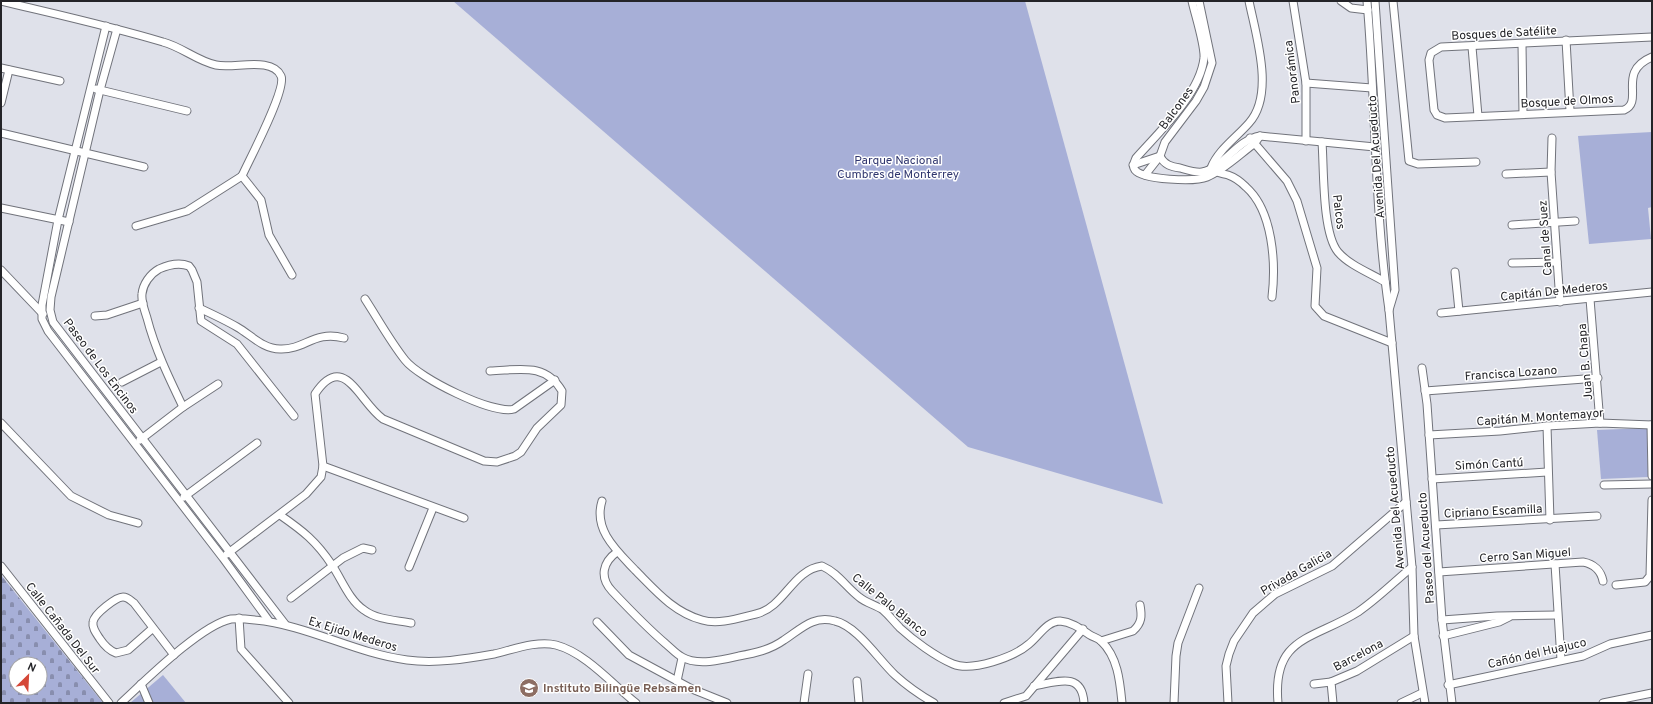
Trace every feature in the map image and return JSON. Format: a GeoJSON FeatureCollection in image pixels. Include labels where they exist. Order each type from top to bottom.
{"type":"FeatureCollection","features":[{"type":"Feature","properties":{"kind":"street"},"geometry":{"type":"LineString","coordinates":[[1,1],[106,26],[164,42],[206,63],[218,66],[264,64],[271,66],[279,72],[282,77],[282,84],[272,113],[242,176],[187,211],[136,226]]}},
{"type":"Feature","properties":{"kind":"street","name":"Balcones"},"geometry":{"type":"LineString","coordinates":[[1133,167],[1136,158],[1173,116],[1198,79],[1204,57],[1192,1]]}},
{"type":"Feature","properties":{"kind":"street","name":"Balcones"},"geometry":{"type":"LineString","coordinates":[[1145,175],[1160,156],[1165,142],[1196,101],[1204,87],[1211,68],[1212,63],[1210,51],[1199,1]]}},
{"type":"Feature","properties":{"kind":"street"},"geometry":{"type":"LineString","coordinates":[[1213,170],[1216,159],[1250,122],[1260,103],[1262,71],[1249,1]]}},
{"type":"Feature","properties":{"kind":"street","name":"Panorámica"},"geometry":{"type":"LineString","coordinates":[[1293,1],[1306,83],[1306,141]]}},
{"type":"Feature","properties":{"kind":"street"},"geometry":{"type":"LineString","coordinates":[[1341,1],[1351,8],[1368,10]]}},
{"type":"Feature","properties":{"kind":"street","name":"Avenida Del Acueducto"},"geometry":{"type":"LineString","coordinates":[[1367,1],[1375,148],[1385,282],[1389,310],[1412,567],[1414,636],[1422,693],[1425,703]]}},
{"type":"Feature","properties":{"kind":"street","name":"Avenida Del Acueducto"},"geometry":{"type":"LineString","coordinates":[[1375,1],[1394,282],[1394,296],[1389,310]]}},
{"type":"Feature","properties":{"kind":"street"},"geometry":{"type":"LineString","coordinates":[[1393,1],[1409,161],[1418,164],[1476,162]]}},
{"type":"Feature","properties":{"kind":"street"},"geometry":{"type":"LineString","coordinates":[[41,313],[58,220],[106,26]]}},
{"type":"Feature","properties":{"kind":"street","name":"Paseo de Los Encinos"},"geometry":{"type":"LineString","coordinates":[[117,29],[100,90],[69,222],[52,297],[51,316],[53,322],[286,624]]}},
{"type":"Feature","properties":{"kind":"street","name":"Bosques de Satélite"},"geometry":{"type":"LineString","coordinates":[[1445,118],[1437,115],[1434,110],[1429,60],[1431,53],[1441,48],[1566,40],[1652,37]]}},
{"type":"Feature","properties":{"kind":"street"},"geometry":{"type":"LineString","coordinates":[[1566,40],[1570,111]]}},
{"type":"Feature","properties":{"kind":"street"},"geometry":{"type":"LineString","coordinates":[[1522,44],[1523,114]]}},
{"type":"Feature","properties":{"kind":"street"},"geometry":{"type":"LineString","coordinates":[[1472,47],[1478,116]]}},
{"type":"Feature","properties":{"kind":"street","name":"Bosque de Olmos"},"geometry":{"type":"LineString","coordinates":[[1445,118],[1570,111],[1624,110],[1628,108],[1633,101],[1631,82],[1637,67],[1644,60],[1652,57]]}},
{"type":"Feature","properties":{"kind":"street"},"geometry":{"type":"LineString","coordinates":[[1,68],[60,81]]}},
{"type":"Feature","properties":{"kind":"street"},"geometry":{"type":"LineString","coordinates":[[1,103],[9,70]]}},
{"type":"Feature","properties":{"kind":"street"},"geometry":{"type":"LineString","coordinates":[[1306,83],[1372,88]]}},
{"type":"Feature","properties":{"kind":"street"},"geometry":{"type":"LineString","coordinates":[[91,88],[187,112]]}},
{"type":"Feature","properties":{"kind":"street"},"geometry":{"type":"LineString","coordinates":[[1,133],[144,167]]}},
{"type":"Feature","properties":{"kind":"street"},"geometry":{"type":"LineString","coordinates":[[1272,297],[1274,277],[1273,251],[1262,211],[1247,187],[1229,176],[1213,170],[1198,172],[1176,168],[1162,162],[1160,156],[1133,167],[1138,173],[1161,178],[1192,180],[1201,179],[1213,170],[1253,140],[1260,136],[1375,148]]}},
{"type":"Feature","properties":{"kind":"street","name":"Canal de Suez"},"geometry":{"type":"LineString","coordinates":[[1552,138],[1551,172],[1560,302]]}},
{"type":"Feature","properties":{"kind":"street"},"geometry":{"type":"LineString","coordinates":[[1253,140],[1287,181],[1297,201],[1317,268],[1315,306],[1318,311],[1324,316],[1392,343]]}},
{"type":"Feature","properties":{"kind":"street","name":"Palcos"},"geometry":{"type":"LineString","coordinates":[[1322,142],[1326,200],[1331,239],[1338,252],[1348,260],[1385,282]]}},
{"type":"Feature","properties":{"kind":"street"},"geometry":{"type":"LineString","coordinates":[[1506,174],[1551,172]]}},
{"type":"Feature","properties":{"kind":"street"},"geometry":{"type":"LineString","coordinates":[[242,176],[261,200],[269,235],[292,275]]}},
{"type":"Feature","properties":{"kind":"street"},"geometry":{"type":"LineString","coordinates":[[1,208],[69,222]]}},
{"type":"Feature","properties":{"kind":"street"},"geometry":{"type":"LineString","coordinates":[[1512,225],[1555,221],[1575,221]]}},
{"type":"Feature","properties":{"kind":"street"},"geometry":{"type":"LineString","coordinates":[[1512,263],[1557,262]]}},
{"type":"Feature","properties":{"kind":"street"},"geometry":{"type":"LineString","coordinates":[[182,407],[161,362],[143,303],[142,294],[145,284],[150,276],[160,268],[176,264],[184,264],[189,266],[196,276],[201,321],[237,344],[294,416]]}},
{"type":"Feature","properties":{"kind":"street"},"geometry":{"type":"LineString","coordinates":[[1,270],[41,313],[51,316]]}},
{"type":"Feature","properties":{"kind":"street"},"geometry":{"type":"LineString","coordinates":[[1455,272],[1459,311]]}},
{"type":"Feature","properties":{"kind":"street","name":"Capitán De Mederos"},"geometry":{"type":"LineString","coordinates":[[1441,313],[1652,292]]}},
{"type":"Feature","properties":{"kind":"street"},"geometry":{"type":"LineString","coordinates":[[365,299],[406,361],[448,390],[486,405],[510,410],[514,409],[555,380]]}},
{"type":"Feature","properties":{"kind":"street","name":"Juan B. Chapa"},"geometry":{"type":"LineString","coordinates":[[1590,299],[1598,378],[1600,424]]}},
{"type":"Feature","properties":{"kind":"street"},"geometry":{"type":"LineString","coordinates":[[95,316],[107,315],[143,303]]}},
{"type":"Feature","properties":{"kind":"street"},"geometry":{"type":"LineString","coordinates":[[199,308],[274,349],[289,349],[319,336],[328,335],[344,338]]}},
{"type":"Feature","properties":{"kind":"street","name":"Paseo de Los Encinos"},"geometry":{"type":"LineString","coordinates":[[41,313],[42,319],[48,331],[223,558],[269,621]]}},
{"type":"Feature","properties":{"kind":"street"},"geometry":{"type":"LineString","coordinates":[[122,382],[161,362]]}},
{"type":"Feature","properties":{"kind":"street","name":"Paseo del Acueducto"},"geometry":{"type":"LineString","coordinates":[[1422,368],[1429,435],[1443,636],[1448,685],[1452,703]]}},
{"type":"Feature","properties":{"kind":"street"},"geometry":{"type":"LineString","coordinates":[[223,558],[313,488],[321,477],[323,466],[315,394],[322,383],[329,378],[340,377],[348,381],[373,411],[383,419],[484,461],[492,462],[515,456],[521,452],[537,428],[561,406],[562,391],[555,380],[542,371],[490,371]]}},
{"type":"Feature","properties":{"kind":"street","name":"Francisca Lozano"},"geometry":{"type":"LineString","coordinates":[[1425,391],[1598,378]]}},
{"type":"Feature","properties":{"kind":"street"},"geometry":{"type":"LineString","coordinates":[[135,444],[182,407],[218,384]]}},
{"type":"Feature","properties":{"kind":"street"},"geometry":{"type":"LineString","coordinates":[[1,423],[71,496],[104,513],[138,523]]}},
{"type":"Feature","properties":{"kind":"street","name":"Capitán M. Montemayor"},"geometry":{"type":"LineString","coordinates":[[1429,435],[1500,432],[1547,426],[1600,424],[1651,425]]}},
{"type":"Feature","properties":{"kind":"street"},"geometry":{"type":"LineString","coordinates":[[1651,425],[1652,476]]}},
{"type":"Feature","properties":{"kind":"street"},"geometry":{"type":"LineString","coordinates":[[1547,426],[1547,472],[1550,520]]}},
{"type":"Feature","properties":{"kind":"street"},"geometry":{"type":"LineString","coordinates":[[179,501],[257,443]]}},
{"type":"Feature","properties":{"kind":"street"},"geometry":{"type":"LineString","coordinates":[[323,466],[433,508],[464,518]]}},
{"type":"Feature","properties":{"kind":"street","name":"Simón Cantú"},"geometry":{"type":"LineString","coordinates":[[1432,479],[1547,472]]}},
{"type":"Feature","properties":{"kind":"street"},"geometry":{"type":"LineString","coordinates":[[1604,485],[1652,484]]}},
{"type":"Feature","properties":{"kind":"street"},"geometry":{"type":"LineString","coordinates":[[1616,585],[1645,582],[1648,579],[1650,573],[1652,535],[1652,500]]}},
{"type":"Feature","properties":{"kind":"street"},"geometry":{"type":"LineString","coordinates":[[602,501],[599,516],[601,524],[617,552],[608,559],[605,564],[605,579],[610,588],[645,627],[682,658],[709,661],[762,651],[775,646],[807,623],[817,620],[831,620],[849,627],[895,675],[916,694],[934,703]]}},
{"type":"Feature","properties":{"kind":"street","name":"Privada Galicia"},"geometry":{"type":"LineString","coordinates":[[1228,703],[1226,666],[1229,654],[1234,641],[1253,613],[1275,594],[1332,566],[1406,502]]}},
{"type":"Feature","properties":{"kind":"street"},"geometry":{"type":"LineString","coordinates":[[409,566],[433,508]]}},
{"type":"Feature","properties":{"kind":"street"},"geometry":{"type":"LineString","coordinates":[[280,515],[306,533],[333,566],[362,610],[378,617],[411,623]]}},
{"type":"Feature","properties":{"kind":"street","name":"Cipriano Escamilla"},"geometry":{"type":"LineString","coordinates":[[1436,525],[1550,520],[1597,516]]}},
{"type":"Feature","properties":{"kind":"street"},"geometry":{"type":"LineString","coordinates":[[291,598],[333,566],[356,551],[363,548],[372,550]]}},
{"type":"Feature","properties":{"kind":"street","name":"Calle Palo Blanco"},"geometry":{"type":"LineString","coordinates":[[617,552],[666,601],[690,615],[703,620],[718,622],[758,614],[769,608],[787,594],[811,568],[822,566],[837,575],[860,598],[883,610],[900,628],[923,646],[952,664],[964,667],[984,665],[1018,651],[1029,644],[1052,623],[1059,621],[1068,622],[1083,629]]}},
{"type":"Feature","properties":{"kind":"street","name":"Cerro San Miguel"},"geometry":{"type":"LineString","coordinates":[[1439,572],[1589,563],[1601,573],[1603,581]]}},
{"type":"Feature","properties":{"kind":"street"},"geometry":{"type":"LineString","coordinates":[[1555,564],[1561,660]]}},
{"type":"Feature","properties":{"kind":"street","name":"Calle Cañada Del Sur"},"geometry":{"type":"LineString","coordinates":[[1,566],[109,703]]}},
{"type":"Feature","properties":{"kind":"street"},"geometry":{"type":"LineString","coordinates":[[1278,703],[1277,676],[1281,663],[1286,654],[1304,638],[1357,612],[1412,567]]}},
{"type":"Feature","properties":{"kind":"street"},"geometry":{"type":"LineString","coordinates":[[1174,703],[1178,643],[1199,588]]}},
{"type":"Feature","properties":{"kind":"street"},"geometry":{"type":"LineString","coordinates":[[153,628],[128,650],[120,653],[112,651],[105,646],[92,624],[96,615],[112,602],[124,597],[134,603],[174,655]]}},
{"type":"Feature","properties":{"kind":"street"},"geometry":{"type":"LineString","coordinates":[[1100,641],[1133,631],[1137,628],[1142,619],[1140,605]]}},
{"type":"Feature","properties":{"kind":"street"},"geometry":{"type":"LineString","coordinates":[[1442,620],[1497,616],[1557,615]]}},
{"type":"Feature","properties":{"kind":"street"},"geometry":{"type":"LineString","coordinates":[[1443,636],[1499,622],[1510,616]]}},
{"type":"Feature","properties":{"kind":"street"},"geometry":{"type":"LineString","coordinates":[[239,618],[241,649],[289,703]]}},
{"type":"Feature","properties":{"kind":"street","name":"Ex Ejido Mederos"},"geometry":{"type":"LineString","coordinates":[[121,703],[174,655],[220,624],[239,618],[286,624],[374,654],[419,661],[433,662],[492,654],[538,645],[554,644],[575,652],[636,703]]}},
{"type":"Feature","properties":{"kind":"street"},"geometry":{"type":"LineString","coordinates":[[596,622],[629,655],[676,682],[727,703]]}},
{"type":"Feature","properties":{"kind":"street"},"geometry":{"type":"LineString","coordinates":[[1004,703],[1027,700],[1034,686],[1083,629],[1100,641],[1110,654],[1118,670],[1122,703]]}},
{"type":"Feature","properties":{"kind":"street","name":"Cañón del Huajuco"},"geometry":{"type":"LineString","coordinates":[[1448,685],[1583,656],[1610,644],[1652,634]]}},
{"type":"Feature","properties":{"kind":"street","name":"Barcelona"},"geometry":{"type":"LineString","coordinates":[[1333,703],[1331,682],[1357,671],[1414,636]]}},
{"type":"Feature","properties":{"kind":"street"},"geometry":{"type":"LineString","coordinates":[[676,682],[682,658]]}},
{"type":"Feature","properties":{"kind":"street"},"geometry":{"type":"LineString","coordinates":[[804,703],[808,674]]}},
{"type":"Feature","properties":{"kind":"street"},"geometry":{"type":"LineString","coordinates":[[857,681],[858,703]]}},
{"type":"Feature","properties":{"kind":"street"},"geometry":{"type":"LineString","coordinates":[[1034,686],[1069,681],[1081,686],[1084,703]]}},
{"type":"Feature","properties":{"kind":"street"},"geometry":{"type":"LineString","coordinates":[[1314,684],[1331,682]]}},
{"type":"Feature","properties":{"kind":"street"},"geometry":{"type":"LineString","coordinates":[[141,684],[149,703]]}},
{"type":"Feature","properties":{"kind":"street"},"geometry":{"type":"LineString","coordinates":[[1603,703],[1652,692]]}},
{"type":"Feature","properties":{"kind":"street"},"geometry":{"type":"LineString","coordinates":[[1401,703],[1422,693]]}},
{"type":"Feature","properties":{"kind":"green space","name":"Parque Nacional Cumbres de Monterrey"},"geometry":{"type":"Polygon","coordinates":[[[453,1],[1025,1],[1163,504],[968,447],[453,1]]]}},
{"type":"Feature","properties":{"kind":"green space"},"geometry":{"type":"Polygon","coordinates":[[[1652,132],[1652,207],[1648,208],[1651,239],[1589,244],[1578,136],[1652,132]]]}},
{"type":"Feature","properties":{"kind":"green space"},"geometry":{"type":"Polygon","coordinates":[[[1647,428],[1648,477],[1601,479],[1597,430],[1647,428]]]}},
{"type":"Feature","properties":{"kind":"green space"},"geometry":{"type":"Polygon","coordinates":[[[1,575],[103,703],[1,703],[1,575]]]}},
{"type":"Feature","properties":{"kind":"green space"},"geometry":{"type":"Polygon","coordinates":[[[163,675],[186,703],[130,703],[163,675]]]}},
{"type":"Feature","properties":{"kind":"place","name":"Instituto Bilingüe Rebsamen"},"geometry":{"type":"Point","coordinates":[529,688]}}]}
